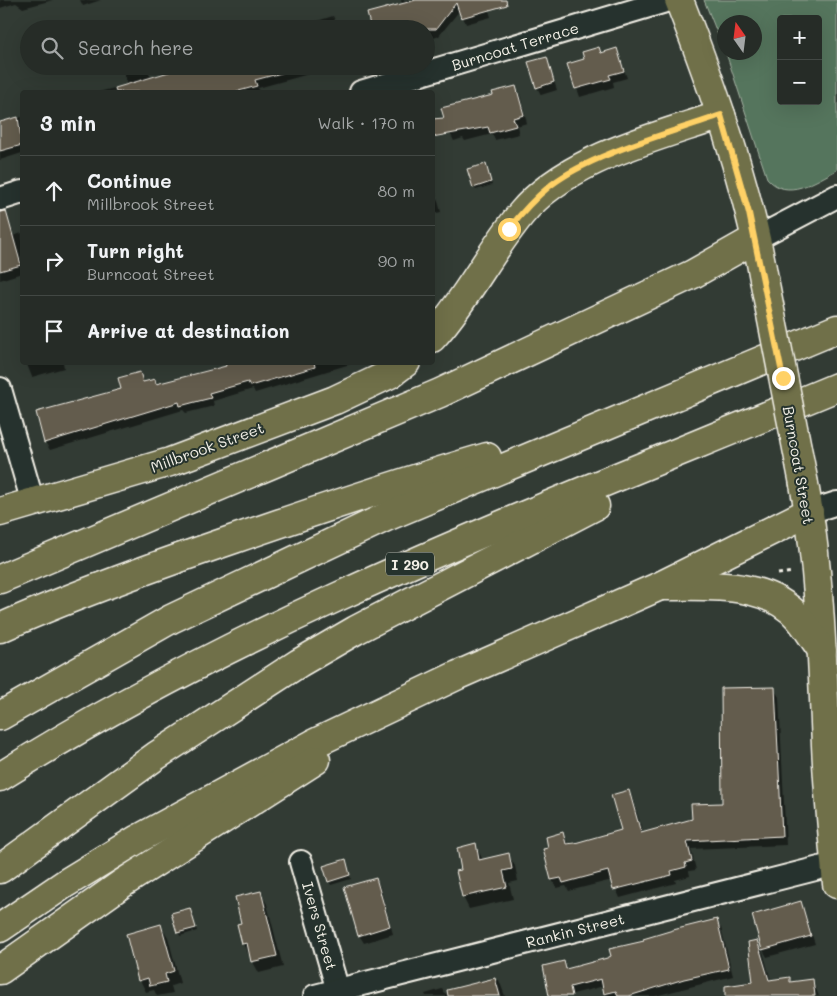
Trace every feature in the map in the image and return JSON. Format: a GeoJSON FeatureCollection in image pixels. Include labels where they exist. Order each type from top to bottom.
{"type":"FeatureCollection","features":[{"type":"Feature","properties":{"kind":"main road","name":"Burncoat Street"},"geometry":{"type":"LineString","coordinates":[[679,0],[721,115],[740,179],[764,279],[804,484],[809,512],[822,650],[830,810],[836,874]]}},
{"type":"Feature","properties":{"kind":"main road"},"geometry":{"type":"LineString","coordinates":[[435,334],[522,212],[552,184],[571,173],[631,146],[721,115]]}},
{"type":"Feature","properties":{"kind":"main road"},"geometry":{"type":"LineString","coordinates":[[0,579],[440,393],[693,274],[754,239]]}},
{"type":"Feature","properties":{"kind":"main road"},"geometry":{"type":"LineString","coordinates":[[0,716],[155,628],[231,589],[386,517],[837,329]]}},
{"type":"Feature","properties":{"kind":"main road","name":"Millbrook Street"},"geometry":{"type":"LineString","coordinates":[[0,512],[170,462],[335,400],[384,378],[402,365]]}},
{"type":"Feature","properties":{"kind":"main road","name":"I 290"},"geometry":{"type":"LineString","coordinates":[[0,778],[60,741],[160,685],[352,590],[837,388]]}},
{"type":"Feature","properties":{"kind":"main road"},"geometry":{"type":"LineString","coordinates":[[0,628],[73,597],[161,564],[374,490],[628,415]]}},
{"type":"Feature","properties":{"kind":"main road"},"geometry":{"type":"LineString","coordinates":[[0,869],[156,756],[264,685],[328,646],[533,536],[702,453],[763,418]]}},
{"type":"Feature","properties":{"kind":"main road"},"geometry":{"type":"LineString","coordinates":[[0,928],[66,883],[203,802],[313,744],[405,702],[458,675],[660,586],[809,512]]}},
{"type":"Feature","properties":{"kind":"main road"},"geometry":{"type":"LineString","coordinates":[[660,586],[722,586],[752,591],[771,597],[798,617],[822,650]]}},
{"type":"Feature","properties":{"kind":"main road"},"geometry":{"type":"LineString","coordinates":[[0,970],[123,883],[346,742],[405,702]]}},
{"type":"Feature","properties":{"kind":"street","name":"Burncoat Terrace"},"geometry":{"type":"LineString","coordinates":[[435,70],[669,0]]}},
{"type":"Feature","properties":{"kind":"street","name":"Burncoat Terrace"},"geometry":{"type":"LineString","coordinates":[[368,90],[418,75]]}},
{"type":"Feature","properties":{"kind":"street"},"geometry":{"type":"LineString","coordinates":[[0,199],[20,193]]}},
{"type":"Feature","properties":{"kind":"street"},"geometry":{"type":"LineString","coordinates":[[754,239],[837,196]]}},
{"type":"Feature","properties":{"kind":"street"},"geometry":{"type":"LineString","coordinates":[[0,390],[33,503]]}},
{"type":"Feature","properties":{"kind":"street"},"geometry":{"type":"LineString","coordinates":[[809,512],[837,502]]}},
{"type":"Feature","properties":{"kind":"street","name":"Ivers Street"},"geometry":{"type":"LineString","coordinates":[[301,862],[338,991]]}},
{"type":"Feature","properties":{"kind":"street","name":"Rankin Street"},"geometry":{"type":"LineString","coordinates":[[315,996],[836,874]]}},
{"type":"Feature","properties":{"kind":"path"},"geometry":{"type":"LineString","coordinates":[[776,582],[778,573],[796,572]]}},
{"type":"Feature","properties":{"kind":"green space"},"geometry":{"type":"Polygon","coordinates":[[[704,0],[837,0],[837,170],[810,184],[792,189],[775,185],[767,178],[728,60],[762,60],[762,15],[717,15],[717,32],[704,0]]]}},
{"type":"Feature","properties":{"kind":"building"},"geometry":{"type":"Polygon","coordinates":[[[416,0],[506,0],[507,5],[461,18],[456,3],[436,29],[435,20],[369,20],[367,13],[416,0]]]}},
{"type":"Feature","properties":{"kind":"building"},"geometry":{"type":"Polygon","coordinates":[[[599,47],[601,53],[617,48],[624,71],[609,75],[611,79],[575,89],[567,64],[584,59],[582,52],[599,47]]]}},
{"type":"Feature","properties":{"kind":"building"},"geometry":{"type":"Polygon","coordinates":[[[547,57],[554,82],[536,88],[528,62],[547,57]]]}},
{"type":"Feature","properties":{"kind":"building"},"geometry":{"type":"Polygon","coordinates":[[[159,75],[274,75],[255,80],[257,86],[242,90],[116,90],[115,88],[159,75]]]}},
{"type":"Feature","properties":{"kind":"building"},"geometry":{"type":"Polygon","coordinates":[[[516,86],[524,115],[513,118],[516,126],[490,133],[488,127],[435,136],[435,119],[444,118],[441,108],[493,95],[492,92],[516,86]]]}},
{"type":"Feature","properties":{"kind":"building"},"geometry":{"type":"Polygon","coordinates":[[[18,117],[20,146],[0,151],[0,122],[18,117]]]}},
{"type":"Feature","properties":{"kind":"building"},"geometry":{"type":"Polygon","coordinates":[[[486,164],[491,182],[473,188],[467,169],[486,164]]]}},
{"type":"Feature","properties":{"kind":"building"},"geometry":{"type":"Polygon","coordinates":[[[6,211],[20,265],[0,271],[0,212],[6,211]]]}},
{"type":"Feature","properties":{"kind":"building"},"geometry":{"type":"Polygon","coordinates":[[[315,365],[315,367],[250,386],[248,382],[209,393],[211,398],[180,406],[179,402],[44,443],[36,412],[121,389],[118,378],[140,372],[143,382],[155,379],[156,384],[226,366],[315,365]]]}},
{"type":"Feature","properties":{"kind":"building"},"geometry":{"type":"Polygon","coordinates":[[[775,687],[782,836],[687,841],[692,861],[685,863],[686,867],[671,871],[672,875],[613,890],[608,871],[563,883],[561,878],[551,880],[543,849],[548,848],[546,837],[563,832],[566,844],[621,830],[611,795],[629,790],[641,833],[692,819],[691,804],[722,803],[721,688],[775,687]]]}},
{"type":"Feature","properties":{"kind":"building"},"geometry":{"type":"Polygon","coordinates":[[[476,843],[479,860],[509,853],[512,869],[503,871],[507,887],[462,897],[456,871],[461,870],[457,848],[476,843]]]}},
{"type":"Feature","properties":{"kind":"building"},"geometry":{"type":"Polygon","coordinates":[[[346,859],[350,875],[328,882],[323,866],[346,859]]]}},
{"type":"Feature","properties":{"kind":"building"},"geometry":{"type":"Polygon","coordinates":[[[376,878],[390,926],[358,936],[344,887],[376,878]]]}},
{"type":"Feature","properties":{"kind":"building"},"geometry":{"type":"Polygon","coordinates":[[[261,891],[277,956],[251,962],[247,943],[242,944],[237,924],[241,923],[235,897],[261,891]]]}},
{"type":"Feature","properties":{"kind":"building"},"geometry":{"type":"Polygon","coordinates":[[[801,901],[811,936],[762,950],[752,915],[801,901]]]}},
{"type":"Feature","properties":{"kind":"building"},"geometry":{"type":"Polygon","coordinates":[[[190,908],[196,928],[177,933],[171,913],[190,908]]]}},
{"type":"Feature","properties":{"kind":"building"},"geometry":{"type":"Polygon","coordinates":[[[717,919],[729,969],[684,979],[629,996],[618,996],[616,991],[604,994],[601,979],[570,987],[572,996],[549,996],[543,966],[564,961],[566,969],[607,958],[611,956],[609,949],[644,941],[643,939],[717,919]]]}},
{"type":"Feature","properties":{"kind":"building"},"geometry":{"type":"Polygon","coordinates":[[[161,924],[174,971],[165,974],[167,982],[150,986],[148,978],[138,981],[126,934],[161,924]]]}},
{"type":"Feature","properties":{"kind":"building"},"geometry":{"type":"Polygon","coordinates":[[[757,940],[769,980],[790,977],[790,982],[813,979],[815,996],[725,996],[725,986],[753,982],[748,942],[757,940]]]}},
{"type":"Feature","properties":{"kind":"building"},"geometry":{"type":"Polygon","coordinates":[[[495,978],[500,996],[448,996],[447,990],[495,978]]]}},
{"type":"Feature","properties":{"kind":"route"},"geometry":{"type":"LineString","coordinates":[[509,229],[538,196],[552,184],[571,173],[631,146],[721,115],[749,213],[783,378]]}}]}
